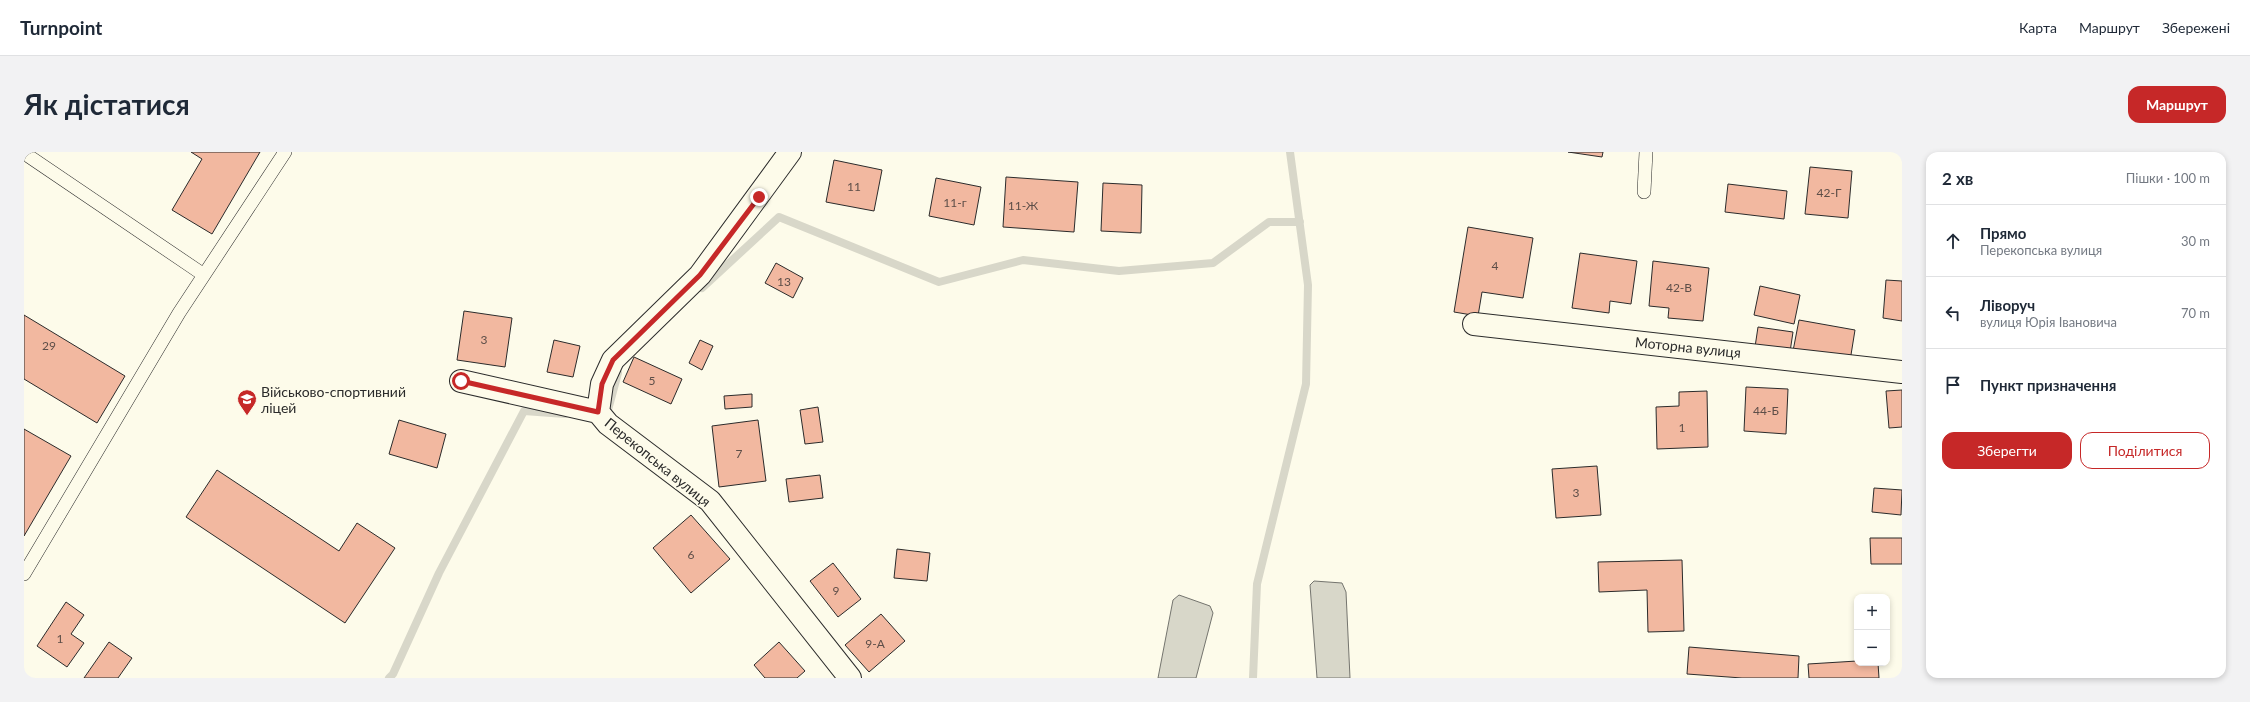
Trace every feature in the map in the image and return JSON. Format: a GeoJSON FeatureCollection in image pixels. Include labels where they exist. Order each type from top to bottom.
{"type":"FeatureCollection","features":[{"type":"Feature","properties":{"kind":"street"},"geometry":{"type":"LineString","coordinates":[[598,412],[602,384],[613,360],[700,275],[790,152]]}},
{"type":"Feature","properties":{"kind":"street","name":"Моторна вулиця"},"geometry":{"type":"LineString","coordinates":[[1474,324],[1799,359],[1902,372]]}},
{"type":"Feature","properties":{"kind":"street","name":"Перекопська вулиця"},"geometry":{"type":"LineString","coordinates":[[461,381],[598,412],[608,424],[710,501],[841,674]]}},
{"type":"Feature","properties":{"kind":"lane"},"geometry":{"type":"LineString","coordinates":[[24,574],[179,313],[285,152]]}},
{"type":"Feature","properties":{"kind":"lane"},"geometry":{"type":"LineString","coordinates":[[1644,192],[1646,152]]}},
{"type":"Feature","properties":{"kind":"lane"},"geometry":{"type":"LineString","coordinates":[[24,153],[204,275]]}},
{"type":"Feature","properties":{"kind":"shaded area"},"geometry":{"type":"Polygon","coordinates":[[[1314,581],[1342,583],[1346,592],[1350,678],[1317,678],[1310,585],[1314,581]]]}},
{"type":"Feature","properties":{"kind":"shaded area"},"geometry":{"type":"Polygon","coordinates":[[[1179,595],[1210,606],[1213,613],[1196,678],[1158,678],[1173,600],[1179,595]]]}},
{"type":"Feature","properties":{"kind":"building"},"geometry":{"type":"Polygon","coordinates":[[[191,152],[260,152],[212,234],[172,210],[202,159],[191,152]]]}},
{"type":"Feature","properties":{"kind":"building"},"geometry":{"type":"Polygon","coordinates":[[[1568,152],[1603,152],[1602,157],[1568,152]]]}},
{"type":"Feature","properties":{"kind":"building"},"geometry":{"type":"Polygon","coordinates":[[[834,160],[882,170],[874,211],[826,202],[834,160]]]}},
{"type":"Feature","properties":{"kind":"building"},"geometry":{"type":"Polygon","coordinates":[[[1810,167],[1852,171],[1848,218],[1805,214],[1810,167]]]}},
{"type":"Feature","properties":{"kind":"building"},"geometry":{"type":"Polygon","coordinates":[[[1006,177],[1078,182],[1074,232],[1003,227],[1006,177]]]}},
{"type":"Feature","properties":{"kind":"building"},"geometry":{"type":"Polygon","coordinates":[[[936,178],[981,187],[974,225],[929,216],[936,178]]]}},
{"type":"Feature","properties":{"kind":"building"},"geometry":{"type":"Polygon","coordinates":[[[1103,183],[1142,185],[1141,233],[1101,231],[1103,183]]]}},
{"type":"Feature","properties":{"kind":"building"},"geometry":{"type":"Polygon","coordinates":[[[1728,184],[1787,191],[1784,219],[1725,212],[1728,184]]]}},
{"type":"Feature","properties":{"kind":"building"},"geometry":{"type":"Polygon","coordinates":[[[1468,227],[1533,238],[1523,298],[1482,292],[1478,316],[1454,312],[1468,227]]]}},
{"type":"Feature","properties":{"kind":"building"},"geometry":{"type":"Polygon","coordinates":[[[1580,253],[1637,261],[1631,304],[1610,301],[1609,313],[1572,308],[1580,253]]]}},
{"type":"Feature","properties":{"kind":"building"},"geometry":{"type":"Polygon","coordinates":[[[1653,261],[1709,268],[1703,321],[1668,318],[1669,308],[1649,306],[1653,261]]]}},
{"type":"Feature","properties":{"kind":"building"},"geometry":{"type":"Polygon","coordinates":[[[776,263],[803,278],[793,298],[765,283],[776,263]]]}},
{"type":"Feature","properties":{"kind":"building"},"geometry":{"type":"Polygon","coordinates":[[[1886,280],[1902,281],[1902,321],[1883,318],[1886,280]]]}},
{"type":"Feature","properties":{"kind":"building"},"geometry":{"type":"Polygon","coordinates":[[[1760,286],[1800,295],[1794,324],[1754,315],[1760,286]]]}},
{"type":"Feature","properties":{"kind":"building"},"geometry":{"type":"Polygon","coordinates":[[[464,311],[512,318],[505,367],[457,360],[464,311]]]}},
{"type":"Feature","properties":{"kind":"building"},"geometry":{"type":"Polygon","coordinates":[[[24,315],[125,376],[97,423],[24,379],[24,315]]]}},
{"type":"Feature","properties":{"kind":"building"},"geometry":{"type":"Polygon","coordinates":[[[1799,320],[1855,330],[1850,361],[1793,351],[1799,320]]]}},
{"type":"Feature","properties":{"kind":"building"},"geometry":{"type":"Polygon","coordinates":[[[1758,327],[1793,332],[1790,352],[1755,347],[1758,327]]]}},
{"type":"Feature","properties":{"kind":"building"},"geometry":{"type":"Polygon","coordinates":[[[554,340],[580,346],[573,377],[547,372],[554,340]]]}},
{"type":"Feature","properties":{"kind":"building"},"geometry":{"type":"Polygon","coordinates":[[[700,340],[713,346],[702,370],[689,363],[700,340]]]}},
{"type":"Feature","properties":{"kind":"building"},"geometry":{"type":"Polygon","coordinates":[[[634,357],[682,379],[671,404],[623,382],[634,357]]]}},
{"type":"Feature","properties":{"kind":"building"},"geometry":{"type":"Polygon","coordinates":[[[1746,387],[1788,389],[1786,434],[1744,431],[1746,387]]]}},
{"type":"Feature","properties":{"kind":"building"},"geometry":{"type":"Polygon","coordinates":[[[1902,390],[1902,427],[1889,428],[1886,391],[1902,390]]]}},
{"type":"Feature","properties":{"kind":"building"},"geometry":{"type":"Polygon","coordinates":[[[1707,391],[1708,447],[1657,449],[1656,407],[1679,406],[1679,392],[1707,391]]]}},
{"type":"Feature","properties":{"kind":"building"},"geometry":{"type":"Polygon","coordinates":[[[752,394],[752,407],[725,409],[724,396],[752,394]]]}},
{"type":"Feature","properties":{"kind":"building"},"geometry":{"type":"Polygon","coordinates":[[[818,407],[823,442],[805,444],[800,410],[818,407]]]}},
{"type":"Feature","properties":{"kind":"building"},"geometry":{"type":"Polygon","coordinates":[[[399,420],[446,434],[437,468],[389,454],[399,420]]]}},
{"type":"Feature","properties":{"kind":"building"},"geometry":{"type":"Polygon","coordinates":[[[758,420],[766,481],[719,487],[712,426],[758,420]]]}},
{"type":"Feature","properties":{"kind":"building"},"geometry":{"type":"Polygon","coordinates":[[[24,429],[71,456],[24,536],[24,429]]]}},
{"type":"Feature","properties":{"kind":"building"},"geometry":{"type":"Polygon","coordinates":[[[1597,466],[1601,515],[1556,518],[1552,469],[1597,466]]]}},
{"type":"Feature","properties":{"kind":"building"},"geometry":{"type":"Polygon","coordinates":[[[217,470],[339,551],[357,523],[395,548],[345,623],[186,517],[217,470]]]}},
{"type":"Feature","properties":{"kind":"building"},"geometry":{"type":"Polygon","coordinates":[[[820,475],[823,498],[789,502],[786,479],[820,475]]]}},
{"type":"Feature","properties":{"kind":"building"},"geometry":{"type":"Polygon","coordinates":[[[1874,488],[1902,490],[1901,515],[1872,512],[1874,488]]]}},
{"type":"Feature","properties":{"kind":"building"},"geometry":{"type":"Polygon","coordinates":[[[691,515],[730,559],[691,593],[653,548],[691,515]]]}},
{"type":"Feature","properties":{"kind":"building"},"geometry":{"type":"Polygon","coordinates":[[[1870,538],[1902,538],[1902,564],[1871,564],[1870,538]]]}},
{"type":"Feature","properties":{"kind":"building"},"geometry":{"type":"Polygon","coordinates":[[[897,549],[930,553],[927,581],[894,578],[897,549]]]}},
{"type":"Feature","properties":{"kind":"building"},"geometry":{"type":"Polygon","coordinates":[[[1682,560],[1684,631],[1648,632],[1647,590],[1599,592],[1598,562],[1682,560]]]}},
{"type":"Feature","properties":{"kind":"building"},"geometry":{"type":"Polygon","coordinates":[[[833,563],[861,599],[838,617],[810,581],[833,563]]]}},
{"type":"Feature","properties":{"kind":"building"},"geometry":{"type":"Polygon","coordinates":[[[66,602],[84,615],[71,634],[84,643],[67,667],[37,646],[66,602]]]}},
{"type":"Feature","properties":{"kind":"building"},"geometry":{"type":"Polygon","coordinates":[[[881,614],[905,641],[869,672],[845,645],[881,614]]]}},
{"type":"Feature","properties":{"kind":"building"},"geometry":{"type":"Polygon","coordinates":[[[109,642],[132,658],[118,678],[84,678],[109,642]]]}},
{"type":"Feature","properties":{"kind":"building"},"geometry":{"type":"Polygon","coordinates":[[[779,642],[805,671],[797,678],[765,678],[754,665],[779,642]]]}},
{"type":"Feature","properties":{"kind":"building"},"geometry":{"type":"Polygon","coordinates":[[[1689,647],[1799,656],[1798,678],[1742,678],[1687,674],[1689,647]]]}},
{"type":"Feature","properties":{"kind":"building"},"geometry":{"type":"Polygon","coordinates":[[[1854,661],[1854,666],[1878,666],[1879,678],[1809,678],[1808,664],[1854,661]]]}},
{"type":"Feature","properties":{"kind":"waterway"},"geometry":{"type":"LineString","coordinates":[[1253,678],[1257,584],[1306,384],[1308,285],[1290,152]]}},
{"type":"Feature","properties":{"kind":"waterway"},"geometry":{"type":"LineString","coordinates":[[702,288],[779,217],[939,282],[1023,260],[1119,271],[1213,263],[1269,222],[1300,222]]}},
{"type":"Feature","properties":{"kind":"waterway"},"geometry":{"type":"LineString","coordinates":[[608,410],[618,373]]}},
{"type":"Feature","properties":{"kind":"waterway"},"geometry":{"type":"LineString","coordinates":[[389,678],[393,674],[439,573],[524,411],[565,414]]}},
{"type":"Feature","properties":{"kind":"place","name":"Військово-спортивний ліцей"},"geometry":{"type":"Point","coordinates":[247,416]}},
{"type":"Feature","properties":{"kind":"route"},"geometry":{"type":"LineString","coordinates":[[461,381],[598,412],[602,384],[613,360],[700,275],[759,197]]}}]}
